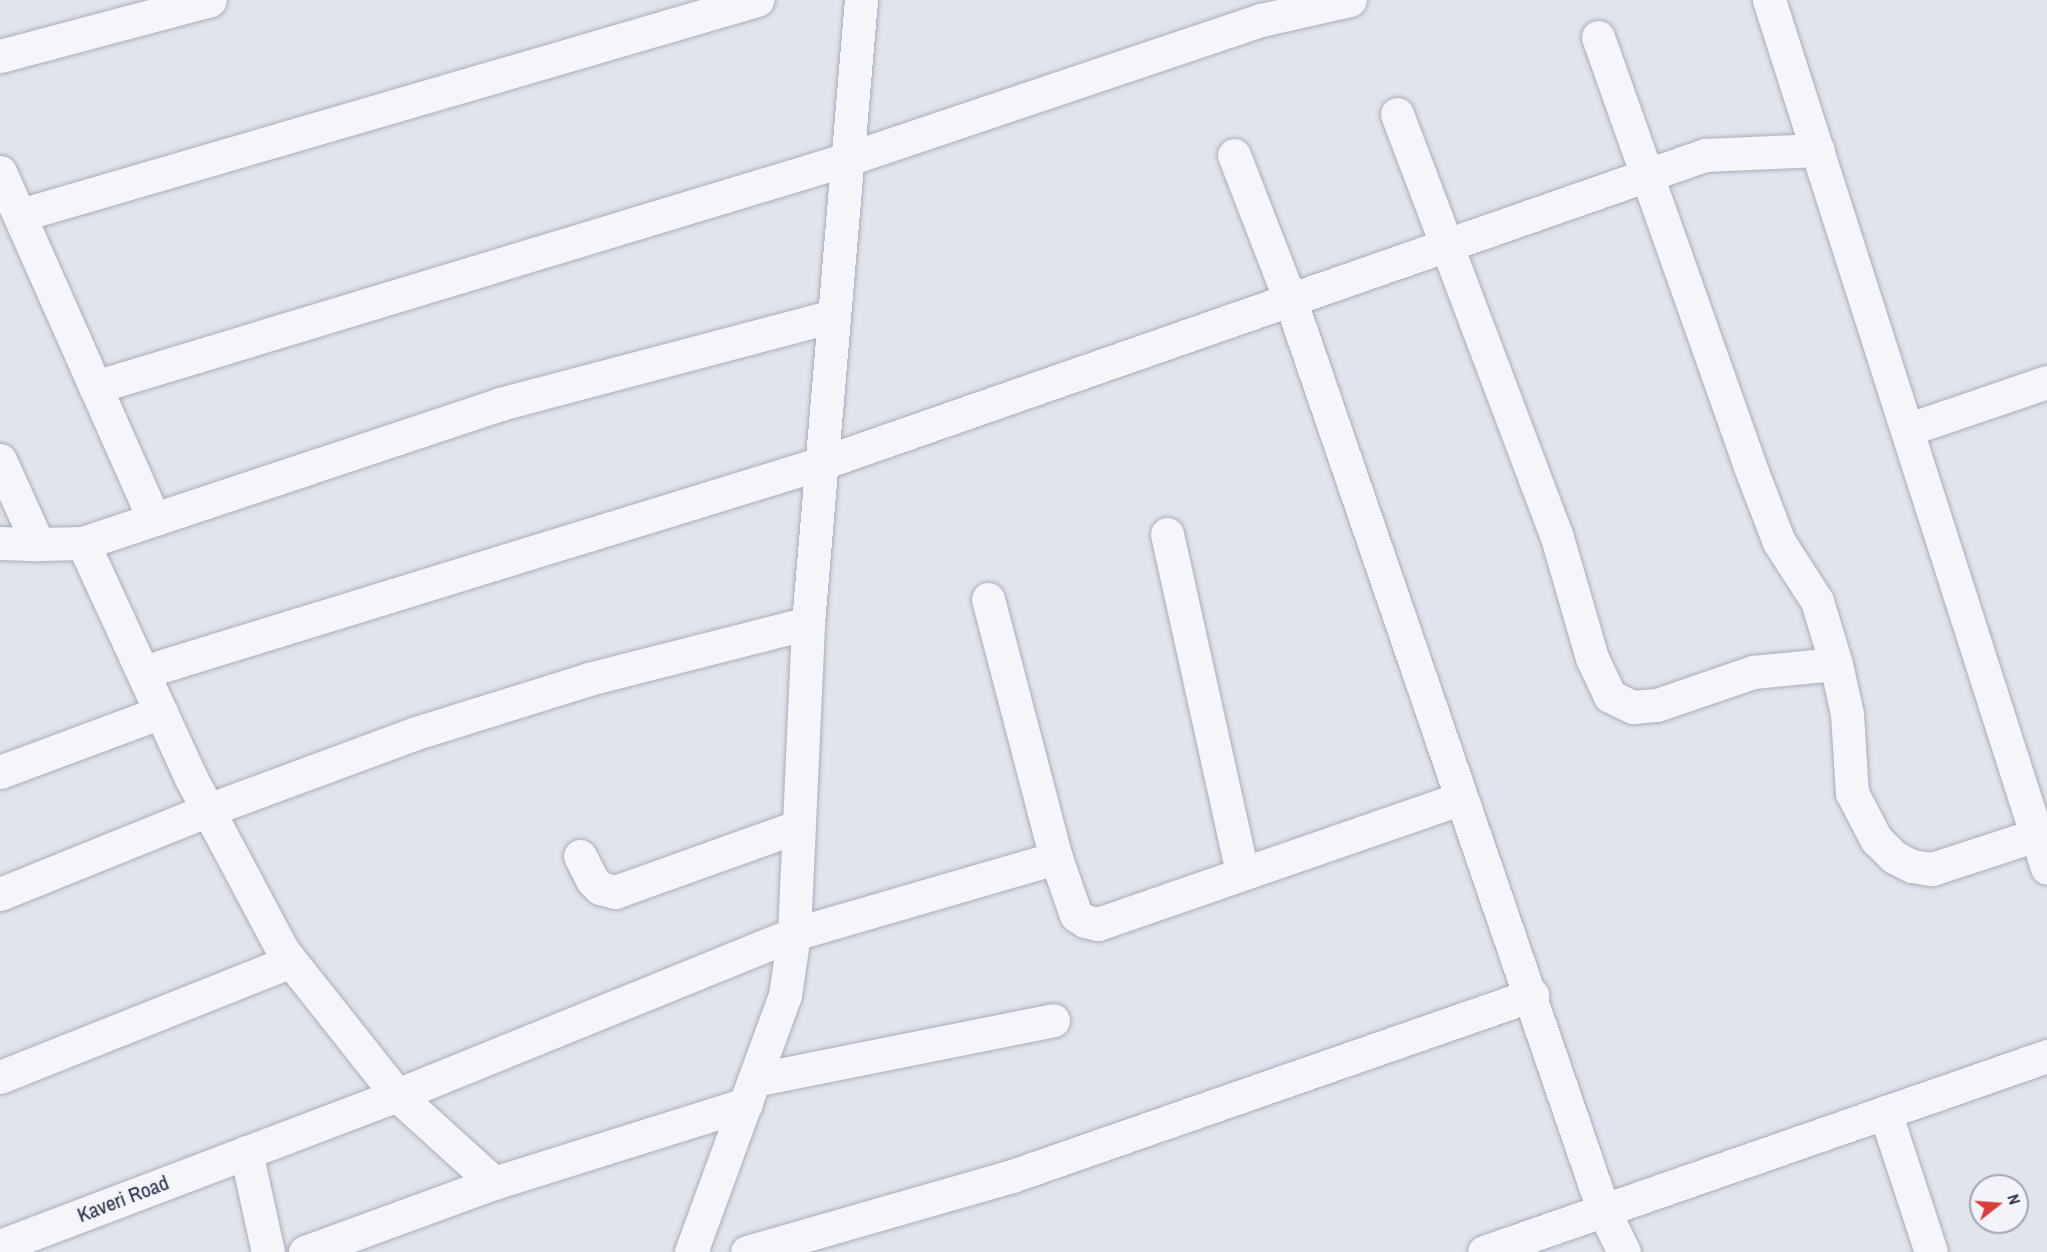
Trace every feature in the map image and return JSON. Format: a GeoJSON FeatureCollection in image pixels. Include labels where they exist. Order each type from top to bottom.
{"type":"FeatureCollection","features":[{"type":"Feature","properties":{"kind":"street"},"geometry":{"type":"LineString","coordinates":[[0,56],[210,0]]}},
{"type":"Feature","properties":{"kind":"street"},"geometry":{"type":"LineString","coordinates":[[20,215],[757,0]]}},
{"type":"Feature","properties":{"kind":"street"},"geometry":{"type":"LineString","coordinates":[[692,1252],[785,995],[794,934],[808,623],[861,0]]}},
{"type":"Feature","properties":{"kind":"street"},"geometry":{"type":"LineString","coordinates":[[95,387],[848,159],[1258,10],[1350,0]]}},
{"type":"Feature","properties":{"kind":"street"},"geometry":{"type":"LineString","coordinates":[[1769,0],[1909,429],[2047,868]]}},
{"type":"Feature","properties":{"kind":"street"},"geometry":{"type":"LineString","coordinates":[[1598,37],[1749,464],[1779,542],[1817,601],[1836,664],[1847,714],[1852,793],[1876,839],[1894,857],[1912,866],[1932,868],[2036,835]]}},
{"type":"Feature","properties":{"kind":"street"},"geometry":{"type":"LineString","coordinates":[[1397,114],[1445,246],[1556,534],[1592,658],[1611,696],[1633,707],[1658,705],[1753,672],[1836,664]]}},
{"type":"Feature","properties":{"kind":"street"},"geometry":{"type":"LineString","coordinates":[[143,672],[822,463],[1291,302],[1705,155],[1818,150]]}},
{"type":"Feature","properties":{"kind":"street"},"geometry":{"type":"LineString","coordinates":[[1234,155],[1291,302],[1459,799],[1532,995],[1603,1209],[1624,1252]]}},
{"type":"Feature","properties":{"kind":"street"},"geometry":{"type":"LineString","coordinates":[[0,172],[154,519]]}},
{"type":"Feature","properties":{"kind":"street"},"geometry":{"type":"LineString","coordinates":[[0,543],[83,543],[500,404],[834,316]]}},
{"type":"Feature","properties":{"kind":"street"},"geometry":{"type":"LineString","coordinates":[[1909,429],[2047,382]]}},
{"type":"Feature","properties":{"kind":"street"},"geometry":{"type":"LineString","coordinates":[[0,460],[38,544]]}},
{"type":"Feature","properties":{"kind":"street"},"geometry":{"type":"LineString","coordinates":[[1167,534],[1242,872]]}},
{"type":"Feature","properties":{"kind":"street"},"geometry":{"type":"LineString","coordinates":[[83,543],[208,810],[291,961],[397,1095],[494,1183]]}},
{"type":"Feature","properties":{"kind":"street"},"geometry":{"type":"LineString","coordinates":[[988,599],[1056,858],[1076,915],[1098,924],[1242,872],[1459,799]]}},
{"type":"Feature","properties":{"kind":"street"},"geometry":{"type":"LineString","coordinates":[[0,894],[208,810],[417,733],[578,683],[808,623]]}},
{"type":"Feature","properties":{"kind":"street"},"geometry":{"type":"LineString","coordinates":[[0,772],[161,712]]}},
{"type":"Feature","properties":{"kind":"street"},"geometry":{"type":"LineString","coordinates":[[580,856],[592,880],[600,888],[615,892],[799,826]]}},
{"type":"Feature","properties":{"kind":"street","name":"Kaveri Road"},"geometry":{"type":"LineString","coordinates":[[0,1246],[397,1095],[794,934],[1056,858]]}},
{"type":"Feature","properties":{"kind":"street"},"geometry":{"type":"LineString","coordinates":[[0,1077],[291,961]]}},
{"type":"Feature","properties":{"kind":"street"},"geometry":{"type":"LineString","coordinates":[[747,1252],[1012,1176],[1532,995]]}},
{"type":"Feature","properties":{"kind":"street"},"geometry":{"type":"LineString","coordinates":[[305,1252],[750,1092],[1053,1020]]}},
{"type":"Feature","properties":{"kind":"street"},"geometry":{"type":"LineString","coordinates":[[1484,1252],[2047,1056]]}},
{"type":"Feature","properties":{"kind":"street"},"geometry":{"type":"LineString","coordinates":[[1885,1113],[1931,1252]]}},
{"type":"Feature","properties":{"kind":"street"},"geometry":{"type":"LineString","coordinates":[[246,1152],[268,1252]]}}]}
